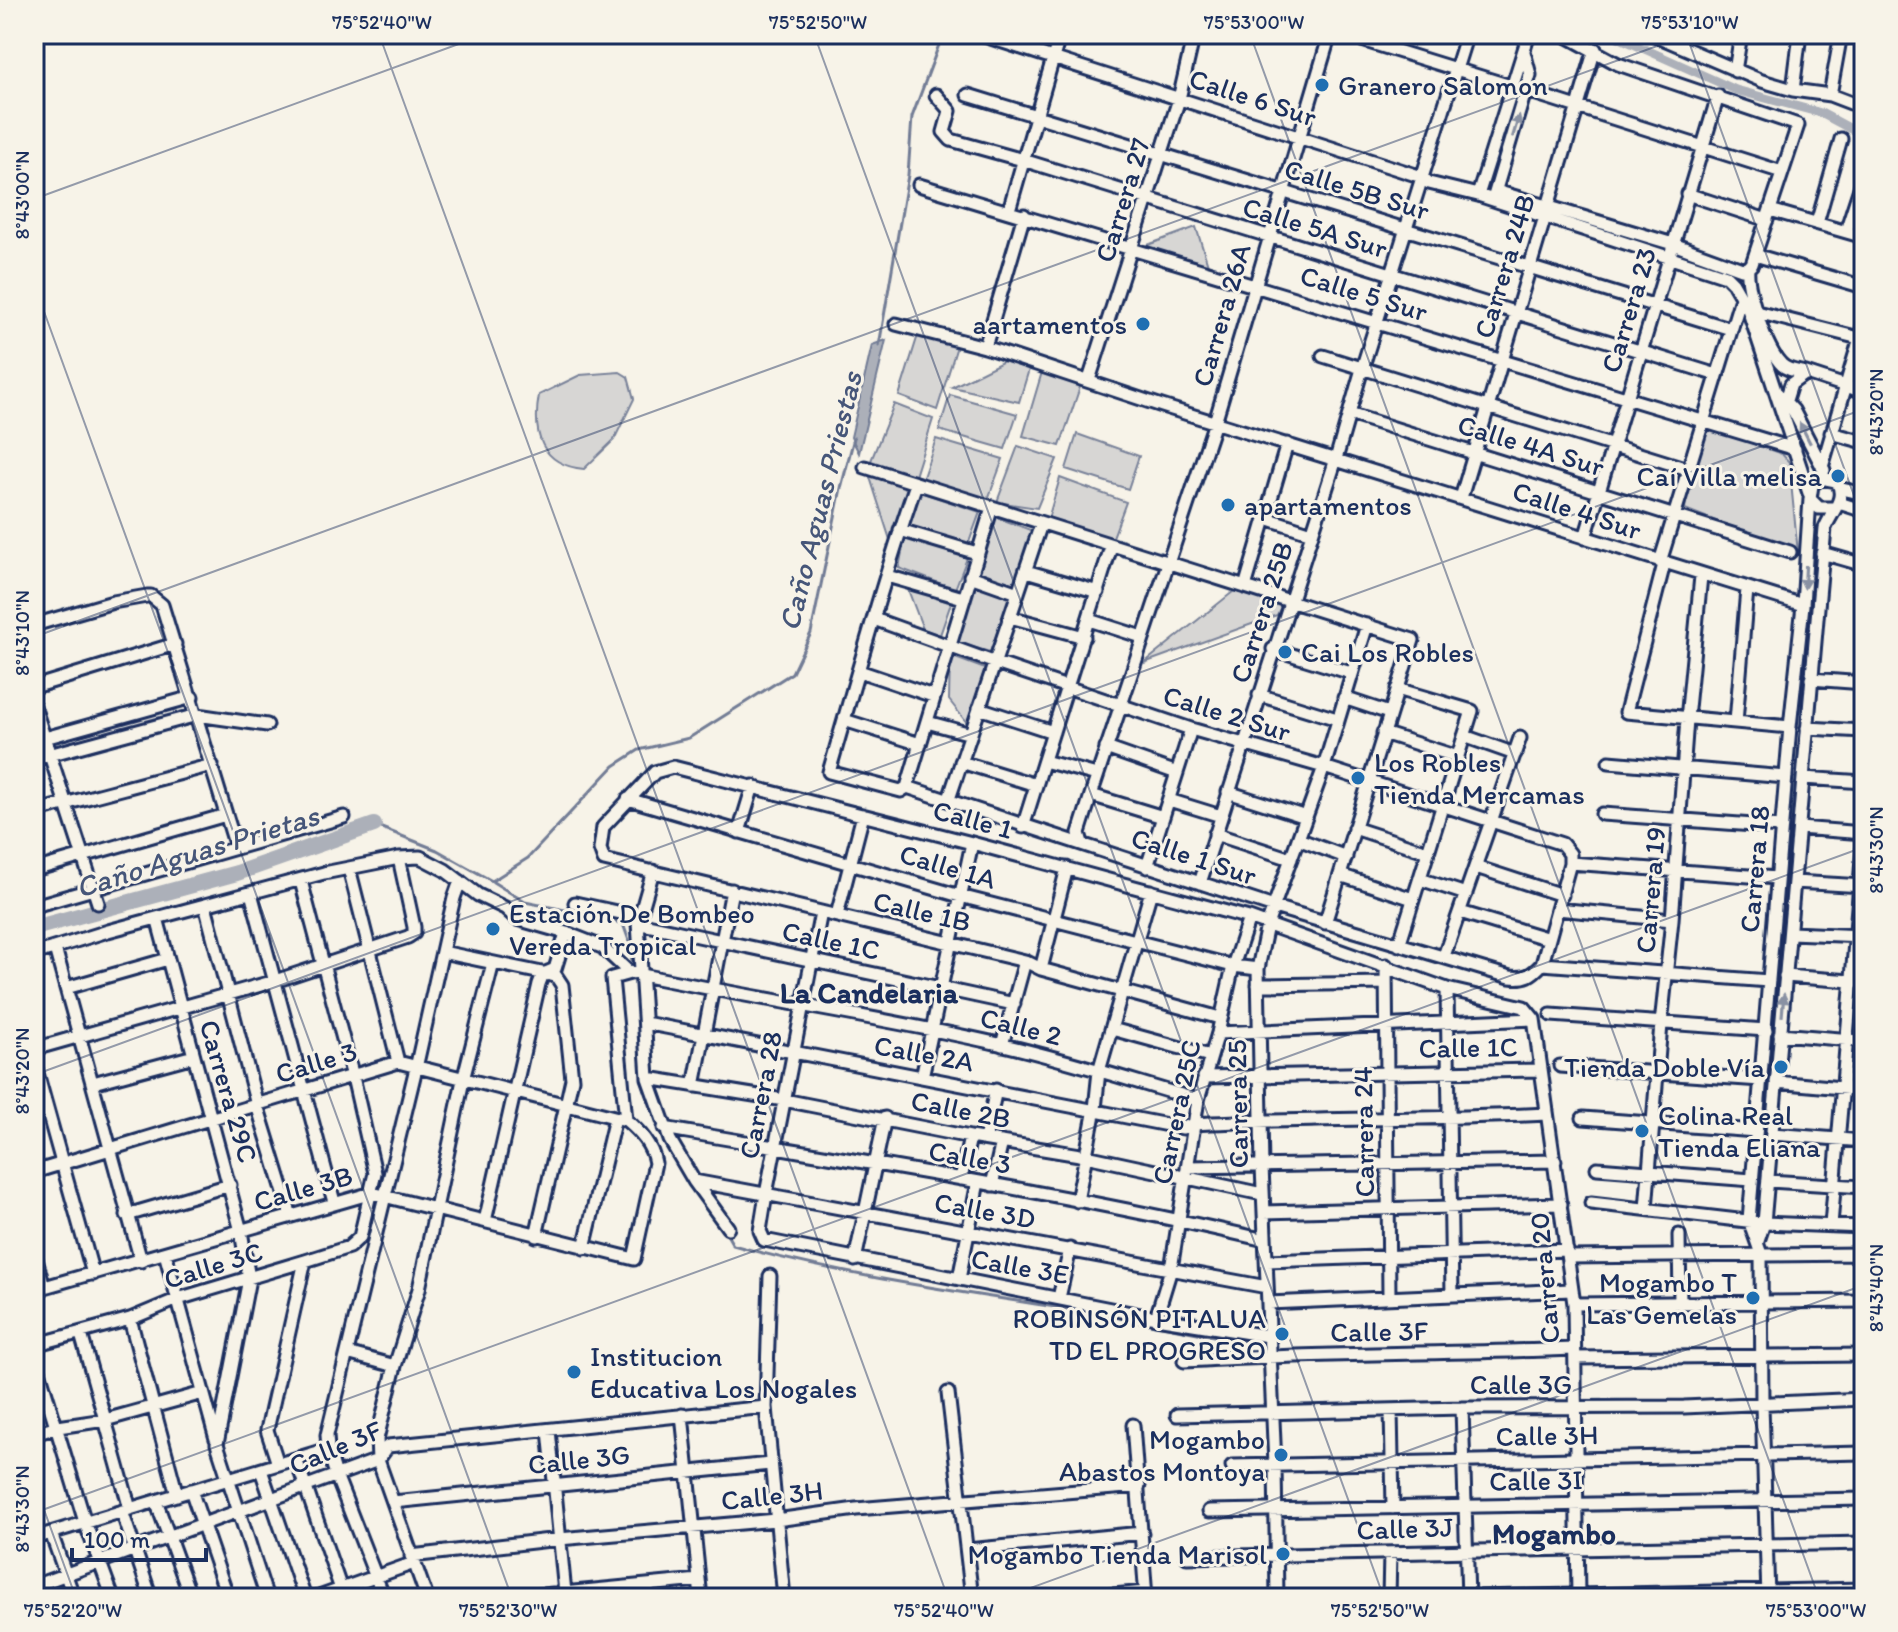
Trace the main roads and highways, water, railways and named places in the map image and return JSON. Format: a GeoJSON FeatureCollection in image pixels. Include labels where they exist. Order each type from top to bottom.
{"type":"FeatureCollection","features":[{"type":"Feature","properties":{"kind":"waterway","name":"Caño Aguas Priestas"},"geometry":{"type":"LineString","coordinates":[[879,346],[908,175],[912,117],[943,34]]}},
{"type":"Feature","properties":{"kind":"waterway"},"geometry":{"type":"LineString","coordinates":[[1611,34],[1736,90],[1821,113],[1864,136]]}},
{"type":"Feature","properties":{"kind":"waterway","name":"Caño Aguas Priestas"},"geometry":{"type":"LineString","coordinates":[[374,825],[437,850],[492,881],[528,858],[614,766],[639,750],[689,738],[792,673],[811,633],[854,438]]}},
{"type":"Feature","properties":{"kind":"waterway","name":"Caño Aguas Prietas"},"geometry":{"type":"LineString","coordinates":[[34,928],[237,873],[374,825]]}},
{"type":"Feature","properties":{"kind":"waterway"},"geometry":{"type":"LineString","coordinates":[[493,882],[525,902],[623,924],[631,946],[632,965]]}},
{"type":"Feature","properties":{"kind":"waterway"},"geometry":{"type":"LineString","coordinates":[[725,1231],[733,1245],[824,1267],[1256,1343]]}},
{"type":"Feature","properties":{"kind":"place","name":"Granero Salomon"},"geometry":{"type":"Point","coordinates":[1322,85]}},
{"type":"Feature","properties":{"kind":"place","name":"aartamentos"},"geometry":{"type":"Point","coordinates":[1143,324]}},
{"type":"Feature","properties":{"kind":"place","name":"Caí Villa melisa"},"geometry":{"type":"Point","coordinates":[1838,476]}},
{"type":"Feature","properties":{"kind":"place","name":"apartamentos"},"geometry":{"type":"Point","coordinates":[1228,505]}},
{"type":"Feature","properties":{"kind":"place","name":"Cai Los Robles"},"geometry":{"type":"Point","coordinates":[1285,652]}},
{"type":"Feature","properties":{"kind":"place","name":"Los Robles Tienda Mercamas"},"geometry":{"type":"Point","coordinates":[1358,778]}},
{"type":"Feature","properties":{"kind":"place","name":"Estación De Bombeo Vereda Tropical"},"geometry":{"type":"Point","coordinates":[493,929]}},
{"type":"Feature","properties":{"kind":"place","name":"Tienda Doble Vía"},"geometry":{"type":"Point","coordinates":[1781,1067]}},
{"type":"Feature","properties":{"kind":"place","name":"Colina Real Tienda Eliana"},"geometry":{"type":"Point","coordinates":[1642,1131]}},
{"type":"Feature","properties":{"kind":"place","name":"Mogambo T Las Gemelas"},"geometry":{"type":"Point","coordinates":[1753,1298]}},
{"type":"Feature","properties":{"kind":"place","name":"ROBINSÓN PITALUA TD EL PROGRESO"},"geometry":{"type":"Point","coordinates":[1282,1334]}},
{"type":"Feature","properties":{"kind":"place","name":"Institucion Educativa Los Nogales"},"geometry":{"type":"Point","coordinates":[574,1372]}},
{"type":"Feature","properties":{"kind":"place","name":"Mogambo Abastos Montoya"},"geometry":{"type":"Point","coordinates":[1281,1455]}},
{"type":"Feature","properties":{"kind":"place","name":"Mogambo Tienda Marisol"},"geometry":{"type":"Point","coordinates":[1283,1554]}},
{"type":"Feature","properties":{"kind":"district","name":"La Candelaria"},"geometry":{"type":"Point","coordinates":[869,992]}},
{"type":"Feature","properties":{"kind":"district","name":"Mogambo"},"geometry":{"type":"Point","coordinates":[1554,1533]}}]}
